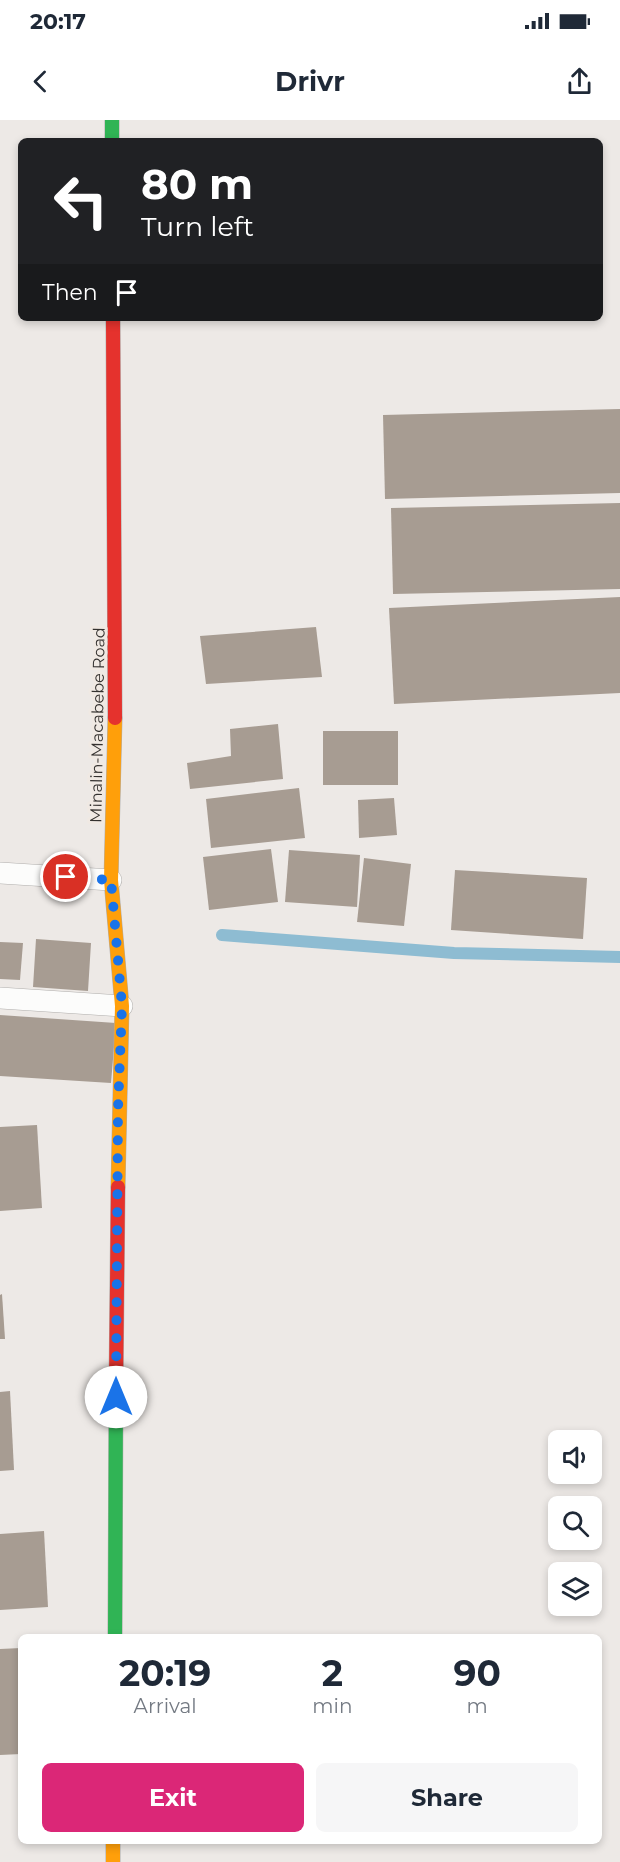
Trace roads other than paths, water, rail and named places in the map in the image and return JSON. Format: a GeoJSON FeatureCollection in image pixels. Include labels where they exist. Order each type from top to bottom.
{"type":"FeatureCollection","features":[{"type":"Feature","properties":{"kind":"main road"},"geometry":{"type":"LineString","coordinates":[[112,120],[112,138]]}},
{"type":"Feature","properties":{"kind":"main road","name":"Minalin-Macabebe Road"},"geometry":{"type":"LineString","coordinates":[[113,321],[115,711],[111,880],[122,1006],[118,1109],[115,1634]]}},
{"type":"Feature","properties":{"kind":"main road"},"geometry":{"type":"LineString","coordinates":[[113,1844],[113,1862]]}},
{"type":"Feature","properties":{"kind":"lane"},"geometry":{"type":"LineString","coordinates":[[0,873],[111,880]]}},
{"type":"Feature","properties":{"kind":"lane"},"geometry":{"type":"LineString","coordinates":[[0,998],[122,1006]]}},
{"type":"Feature","properties":{"kind":"waterway"},"geometry":{"type":"LineString","coordinates":[[222,935],[454,953],[620,957]]}}]}
